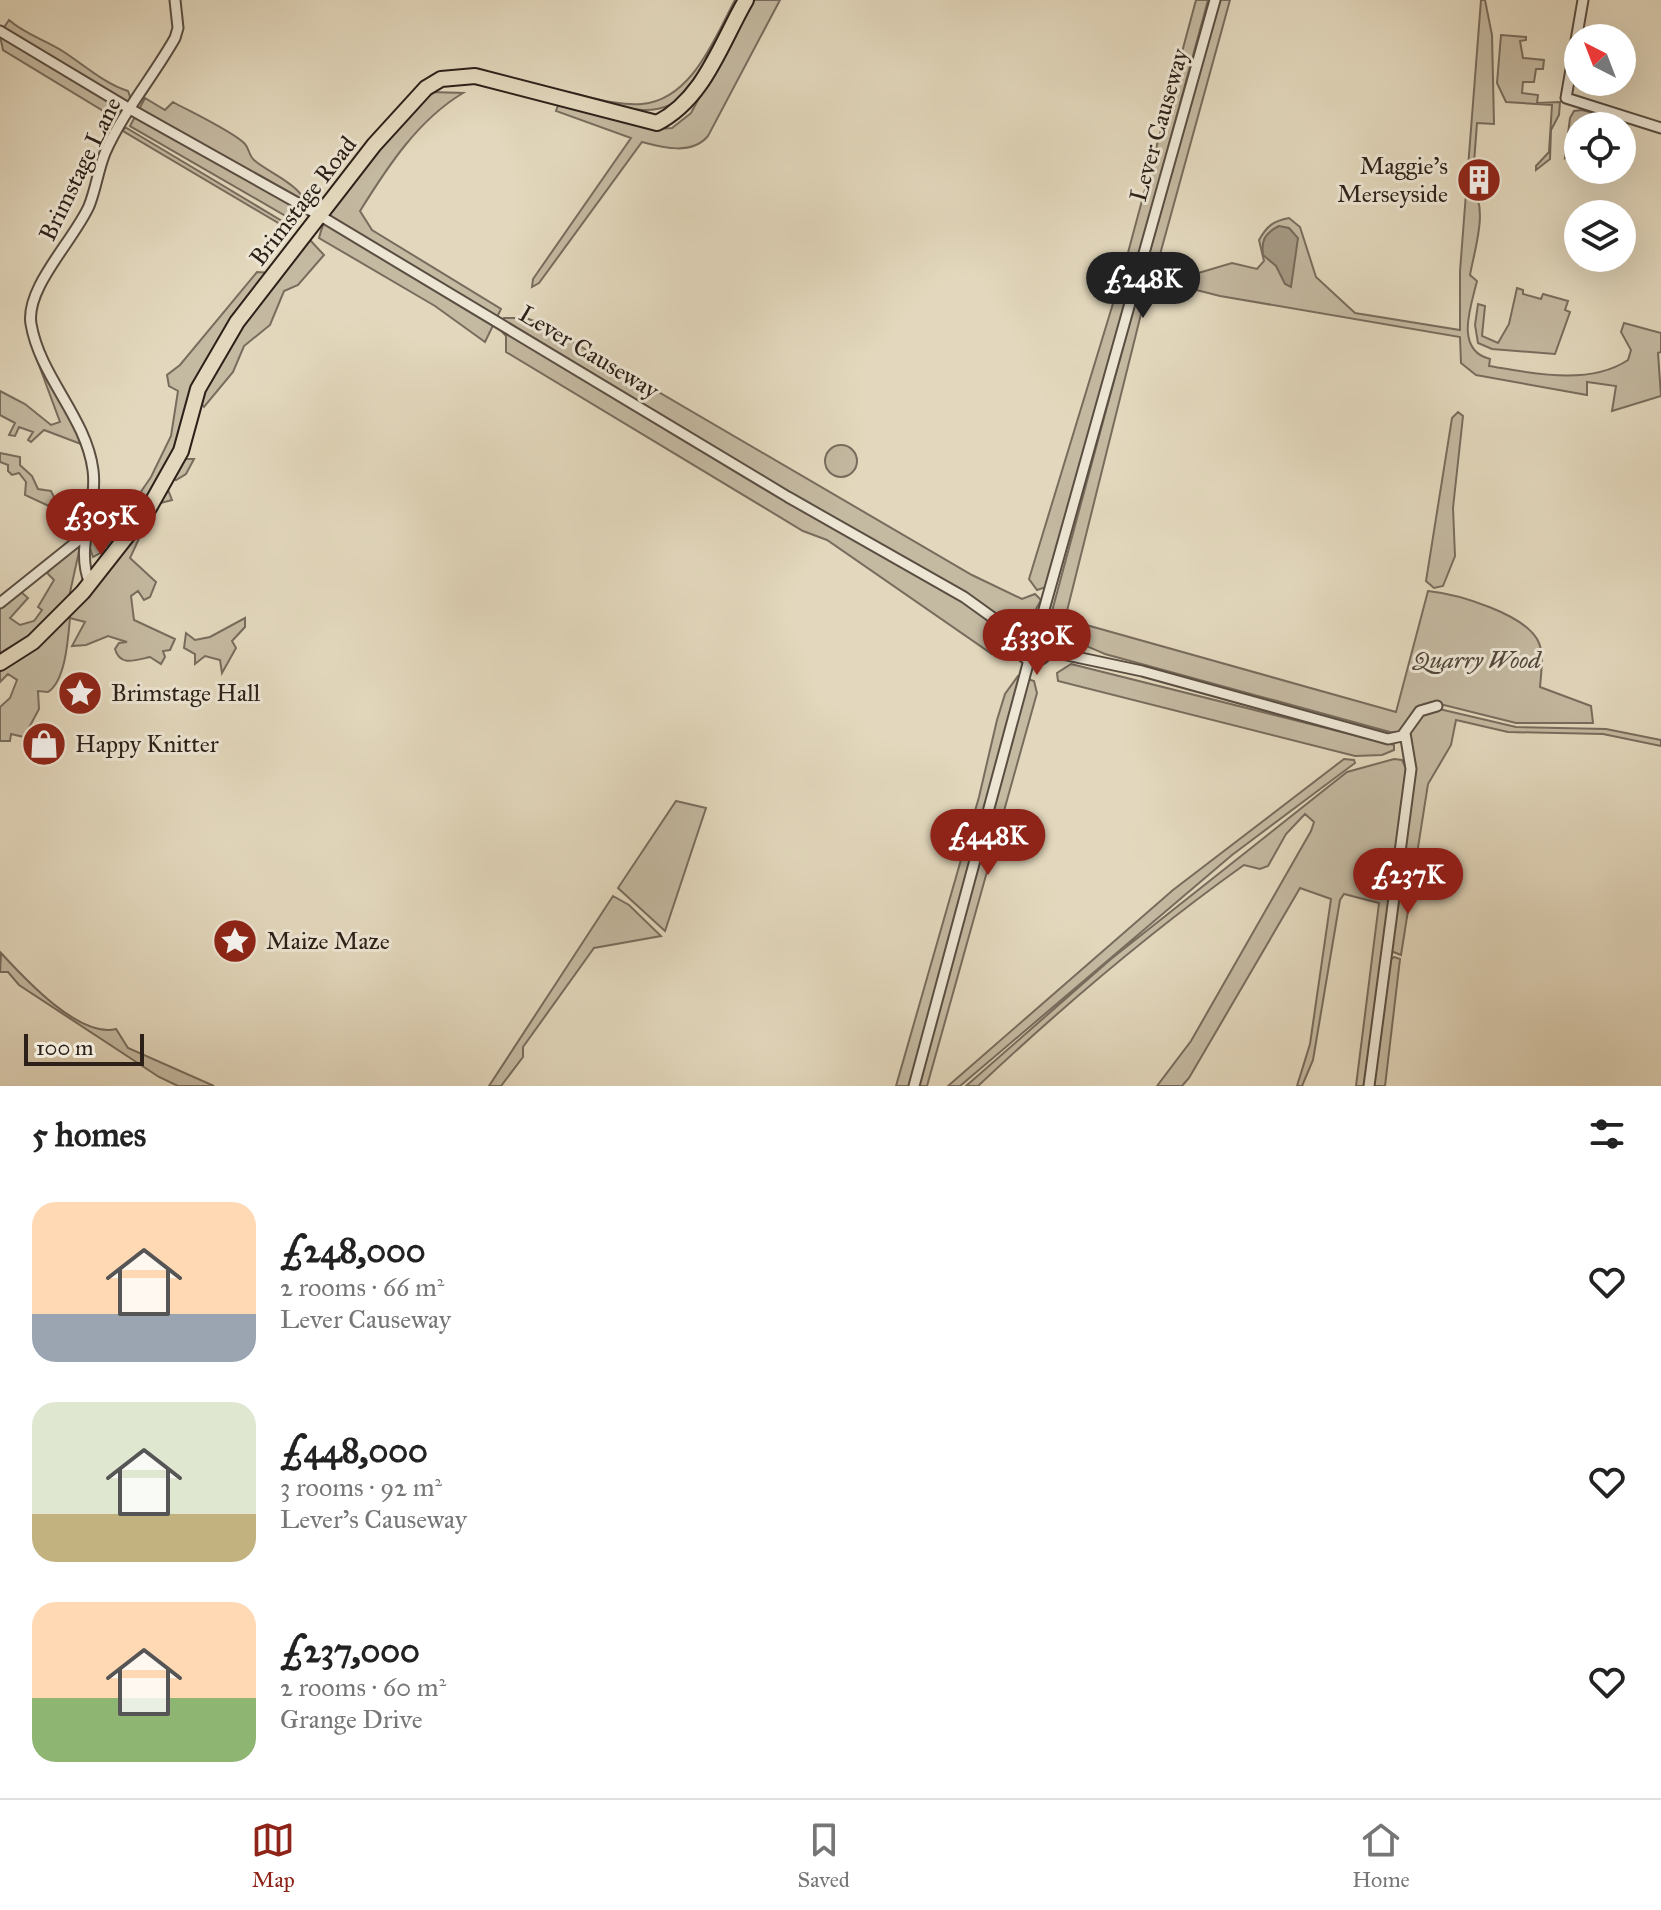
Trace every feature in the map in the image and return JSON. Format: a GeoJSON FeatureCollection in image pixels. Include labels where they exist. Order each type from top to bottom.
{"type":"FeatureCollection","features":[{"type":"Feature","properties":{"kind":"main road","name":"Brimstage Road"},"geometry":{"type":"LineString","coordinates":[[0,663],[33,642],[90,584],[149,508],[181,451],[198,389],[237,322],[384,134],[426,88],[441,79],[475,76],[657,123],[679,112],[695,93],[746,0]]}},
{"type":"Feature","properties":{"kind":"street","name":"Brimstage Lane"},"geometry":{"type":"LineString","coordinates":[[90,584],[84,569],[93,471],[81,432],[47,371],[30,321],[33,299],[89,206],[105,153],[175,38],[178,28],[175,0]]}},
{"type":"Feature","properties":{"kind":"street","name":"Lever Causeway"},"geometry":{"type":"LineString","coordinates":[[1038,631],[1215,0]]}},
{"type":"Feature","properties":{"kind":"street"},"geometry":{"type":"LineString","coordinates":[[1583,0],[1566,98],[1661,128]]}},
{"type":"Feature","properties":{"kind":"street","name":"Lever Causeway"},"geometry":{"type":"LineString","coordinates":[[0,31],[130,109],[319,215],[788,497],[964,597],[1021,638]]}},
{"type":"Feature","properties":{"kind":"street"},"geometry":{"type":"LineString","coordinates":[[0,603],[85,535]]}},
{"type":"Feature","properties":{"kind":"street"},"geometry":{"type":"LineString","coordinates":[[1038,631],[1047,637],[1048,651],[1043,658],[1029,660],[1021,653],[1021,638],[1029,632],[1038,631]]}},
{"type":"Feature","properties":{"kind":"street"},"geometry":{"type":"LineString","coordinates":[[1048,651],[1142,671],[1388,739],[1405,749]]}},
{"type":"Feature","properties":{"kind":"street"},"geometry":{"type":"LineString","coordinates":[[914,1086],[1029,660]]}},
{"type":"Feature","properties":{"kind":"street"},"geometry":{"type":"LineString","coordinates":[[1369,1086],[1411,769],[1405,749],[1405,733],[1420,711],[1437,706]]}},
{"type":"Feature","properties":{"kind":"street"},"geometry":{"type":"LineString","coordinates":[[1388,739],[1405,733]]}},
{"type":"Feature","properties":{"kind":"green space"},"geometry":{"type":"Polygon","coordinates":[[[735,0],[691,89],[678,101],[648,110],[632,109],[568,92],[624,104],[660,100],[675,91],[700,64],[735,0]]]}},
{"type":"Feature","properties":{"kind":"green space"},"geometry":{"type":"Polygon","coordinates":[[[752,0],[780,0],[708,136],[686,148],[668,148],[642,142],[539,283],[532,287],[533,279],[631,138],[556,111],[559,103],[658,129],[672,128],[691,113],[752,0]]]}},
{"type":"Feature","properties":{"kind":"green space"},"geometry":{"type":"Polygon","coordinates":[[[1196,0],[1208,0],[1138,259],[1130,263],[1126,260],[1196,0]]]}},
{"type":"Feature","properties":{"kind":"green space"},"geometry":{"type":"Polygon","coordinates":[[[1220,0],[1230,0],[1156,269],[1159,272],[1195,274],[1232,263],[1257,269],[1264,261],[1259,240],[1262,235],[1275,223],[1289,218],[1300,227],[1316,277],[1355,313],[1460,330],[1460,271],[1481,0],[1485,0],[1492,35],[1494,124],[1477,123],[1472,189],[1477,197],[1480,218],[1470,275],[1477,281],[1468,326],[1472,347],[1490,359],[1489,366],[1560,375],[1596,373],[1628,360],[1631,350],[1621,332],[1624,323],[1661,333],[1661,352],[1658,353],[1661,396],[1612,411],[1616,386],[1587,382],[1587,395],[1476,375],[1461,363],[1460,337],[1220,296],[1149,278],[1146,265],[1220,0]]]}},
{"type":"Feature","properties":{"kind":"green space"},"geometry":{"type":"Polygon","coordinates":[[[9,20],[103,79],[128,91],[132,102],[129,107],[3,29],[9,20]]]}},
{"type":"Feature","properties":{"kind":"green space"},"geometry":{"type":"Polygon","coordinates":[[[1501,35],[1526,37],[1526,40],[1520,41],[1523,58],[1544,60],[1543,69],[1536,69],[1534,82],[1523,82],[1522,93],[1538,95],[1537,103],[1560,102],[1559,115],[1551,130],[1550,159],[1536,170],[1549,152],[1552,105],[1506,102],[1497,83],[1501,35]]]}},
{"type":"Feature","properties":{"kind":"green space"},"geometry":{"type":"Polygon","coordinates":[[[0,36],[122,109],[120,112],[105,112],[3,50],[0,36]]]}},
{"type":"Feature","properties":{"kind":"green space"},"geometry":{"type":"Polygon","coordinates":[[[431,92],[463,93],[418,130],[360,211],[372,230],[501,309],[485,342],[435,306],[319,238],[336,199],[350,180],[431,92]]]}},
{"type":"Feature","properties":{"kind":"green space"},"geometry":{"type":"Polygon","coordinates":[[[145,98],[165,110],[173,102],[239,139],[254,160],[300,193],[304,202],[303,211],[296,222],[130,126],[145,98]]]}},
{"type":"Feature","properties":{"kind":"green space"},"geometry":{"type":"Polygon","coordinates":[[[125,127],[287,224],[285,227],[123,131],[125,127]]]}},
{"type":"Feature","properties":{"kind":"green space"},"geometry":{"type":"Polygon","coordinates":[[[310,240],[324,255],[298,285],[284,291],[270,325],[244,346],[233,372],[204,407],[194,394],[183,459],[194,459],[186,474],[176,480],[166,475],[163,477],[172,500],[157,504],[145,500],[107,545],[109,548],[93,557],[88,542],[92,515],[106,517],[136,505],[131,495],[138,496],[151,477],[171,436],[178,391],[169,386],[167,375],[180,365],[257,272],[272,273],[310,240]]]}},
{"type":"Feature","properties":{"kind":"green space"},"geometry":{"type":"Polygon","coordinates":[[[1122,274],[1131,282],[1046,587],[1037,590],[1029,579],[1122,274]]]}},
{"type":"Feature","properties":{"kind":"green space","name":"Quarry Wood"},"geometry":{"type":"Polygon","coordinates":[[[1140,284],[1148,286],[1065,619],[1396,712],[1428,591],[1441,593],[1490,607],[1521,623],[1539,643],[1542,665],[1540,687],[1591,706],[1593,723],[1516,723],[1432,702],[1416,707],[1398,733],[1390,732],[1105,654],[1074,640],[1061,630],[1051,615],[1140,284]]]}},
{"type":"Feature","properties":{"kind":"green space"},"geometry":{"type":"Polygon","coordinates":[[[1517,288],[1523,290],[1523,294],[1541,299],[1543,294],[1568,301],[1565,310],[1570,312],[1555,354],[1492,349],[1478,343],[1475,325],[1478,304],[1485,306],[1482,336],[1498,343],[1509,324],[1517,288]]]}},
{"type":"Feature","properties":{"kind":"green space"},"geometry":{"type":"Polygon","coordinates":[[[504,318],[526,318],[542,324],[972,575],[1022,599],[1035,594],[1041,600],[1016,638],[992,654],[827,540],[803,531],[506,352],[506,336],[498,327],[504,318]]]}},
{"type":"Feature","properties":{"kind":"green space"},"geometry":{"type":"Polygon","coordinates":[[[33,349],[81,444],[44,430],[31,442],[28,440],[33,432],[19,427],[15,436],[9,435],[15,423],[0,415],[0,391],[25,404],[51,425],[60,422],[33,349]]]}},
{"type":"Feature","properties":{"kind":"green space"},"geometry":{"type":"Polygon","coordinates":[[[1458,412],[1463,416],[1453,508],[1455,556],[1443,586],[1434,588],[1426,581],[1452,418],[1458,412]]]}},
{"type":"Feature","properties":{"kind":"green space"},"geometry":{"type":"Polygon","coordinates":[[[841,445],[852,450],[857,461],[852,472],[841,477],[830,472],[825,461],[830,450],[841,445]]]}},
{"type":"Feature","properties":{"kind":"green space"},"geometry":{"type":"Polygon","coordinates":[[[0,453],[20,457],[20,465],[32,476],[38,489],[51,491],[57,503],[67,504],[67,497],[85,492],[85,521],[81,524],[53,518],[51,507],[25,495],[26,482],[19,473],[12,475],[8,471],[8,465],[0,462],[0,453]]]}},
{"type":"Feature","properties":{"kind":"green space"},"geometry":{"type":"Polygon","coordinates":[[[140,529],[143,530],[130,558],[156,582],[150,597],[144,600],[138,591],[131,596],[134,620],[175,639],[170,650],[163,651],[165,657],[161,664],[150,657],[129,661],[121,658],[115,649],[119,643],[127,642],[108,636],[86,645],[72,646],[85,622],[70,618],[59,678],[48,692],[38,691],[39,709],[24,737],[11,734],[10,741],[0,741],[0,707],[10,698],[17,680],[8,674],[0,682],[0,667],[140,529]]]}},
{"type":"Feature","properties":{"kind":"green space"},"geometry":{"type":"Polygon","coordinates":[[[75,545],[80,547],[69,597],[36,633],[0,658],[0,608],[20,591],[28,598],[10,618],[20,625],[34,621],[42,610],[38,607],[54,580],[47,573],[75,545]]]}},
{"type":"Feature","properties":{"kind":"green space"},"geometry":{"type":"Polygon","coordinates":[[[245,618],[245,627],[232,641],[236,648],[222,673],[220,660],[205,656],[195,664],[195,654],[184,648],[186,633],[195,640],[210,637],[245,618]]]}},
{"type":"Feature","properties":{"kind":"green space"},"geometry":{"type":"Polygon","coordinates":[[[1071,664],[1394,745],[1394,750],[1382,755],[1355,756],[1058,681],[1057,673],[1071,664]]]}},
{"type":"Feature","properties":{"kind":"green space"},"geometry":{"type":"Polygon","coordinates":[[[1018,676],[1034,681],[1037,693],[927,1086],[896,1086],[979,797],[997,720],[1005,694],[1018,676]]]}},
{"type":"Feature","properties":{"kind":"green space"},"geometry":{"type":"Polygon","coordinates":[[[1435,708],[1516,727],[1606,729],[1661,740],[1661,746],[1603,734],[1508,732],[1456,720],[1451,745],[1428,784],[1401,955],[1391,951],[1414,767],[1410,734],[1421,714],[1435,708]]]}},
{"type":"Feature","properties":{"kind":"green space"},"geometry":{"type":"Polygon","coordinates":[[[1344,759],[1354,760],[1355,763],[1232,855],[960,1086],[948,1086],[1173,890],[1344,759]]]}},
{"type":"Feature","properties":{"kind":"green space"},"geometry":{"type":"Polygon","coordinates":[[[1394,759],[1402,760],[1406,768],[1365,1086],[1356,1086],[1379,903],[1344,894],[1340,900],[1313,1060],[1302,1086],[1297,1086],[1310,1044],[1331,899],[1300,888],[1189,1078],[1182,1086],[1157,1086],[1191,1041],[1311,831],[1314,822],[1305,814],[1286,834],[1268,866],[1260,869],[1244,865],[1107,971],[978,1086],[966,1086],[1111,959],[1347,772],[1394,759]]]}},
{"type":"Feature","properties":{"kind":"green space"},"geometry":{"type":"Polygon","coordinates":[[[676,801],[706,808],[665,931],[618,888],[676,801]]]}},
{"type":"Feature","properties":{"kind":"green space"},"geometry":{"type":"Polygon","coordinates":[[[613,896],[629,905],[661,936],[594,948],[523,1047],[523,1057],[501,1086],[489,1086],[613,896]]]}},
{"type":"Feature","properties":{"kind":"green space"},"geometry":{"type":"Polygon","coordinates":[[[1,953],[38,991],[70,1016],[86,1025],[116,1029],[128,1048],[214,1086],[178,1086],[159,1077],[19,985],[8,972],[0,972],[1,953]]]}},
{"type":"Feature","properties":{"kind":"green space"},"geometry":{"type":"Polygon","coordinates":[[[1394,957],[1400,959],[1385,1086],[1372,1086],[1390,960],[1394,957]]]}},
{"type":"Feature","properties":{"kind":"shaded area"},"geometry":{"type":"Polygon","coordinates":[[[1279,226],[1289,228],[1298,238],[1291,287],[1285,284],[1276,266],[1263,255],[1265,238],[1279,226]]]}},
{"type":"Feature","properties":{"kind":"place","name":"Maggie's Merseyside"},"geometry":{"type":"Point","coordinates":[1479,180]}},
{"type":"Feature","properties":{"kind":"place","name":"Brimstage Hall"},"geometry":{"type":"Point","coordinates":[80,693]}},
{"type":"Feature","properties":{"kind":"place","name":"Happy Knitter"},"geometry":{"type":"Point","coordinates":[44,744]}},
{"type":"Feature","properties":{"kind":"place","name":"Maize Maze"},"geometry":{"type":"Point","coordinates":[235,941]}}]}
